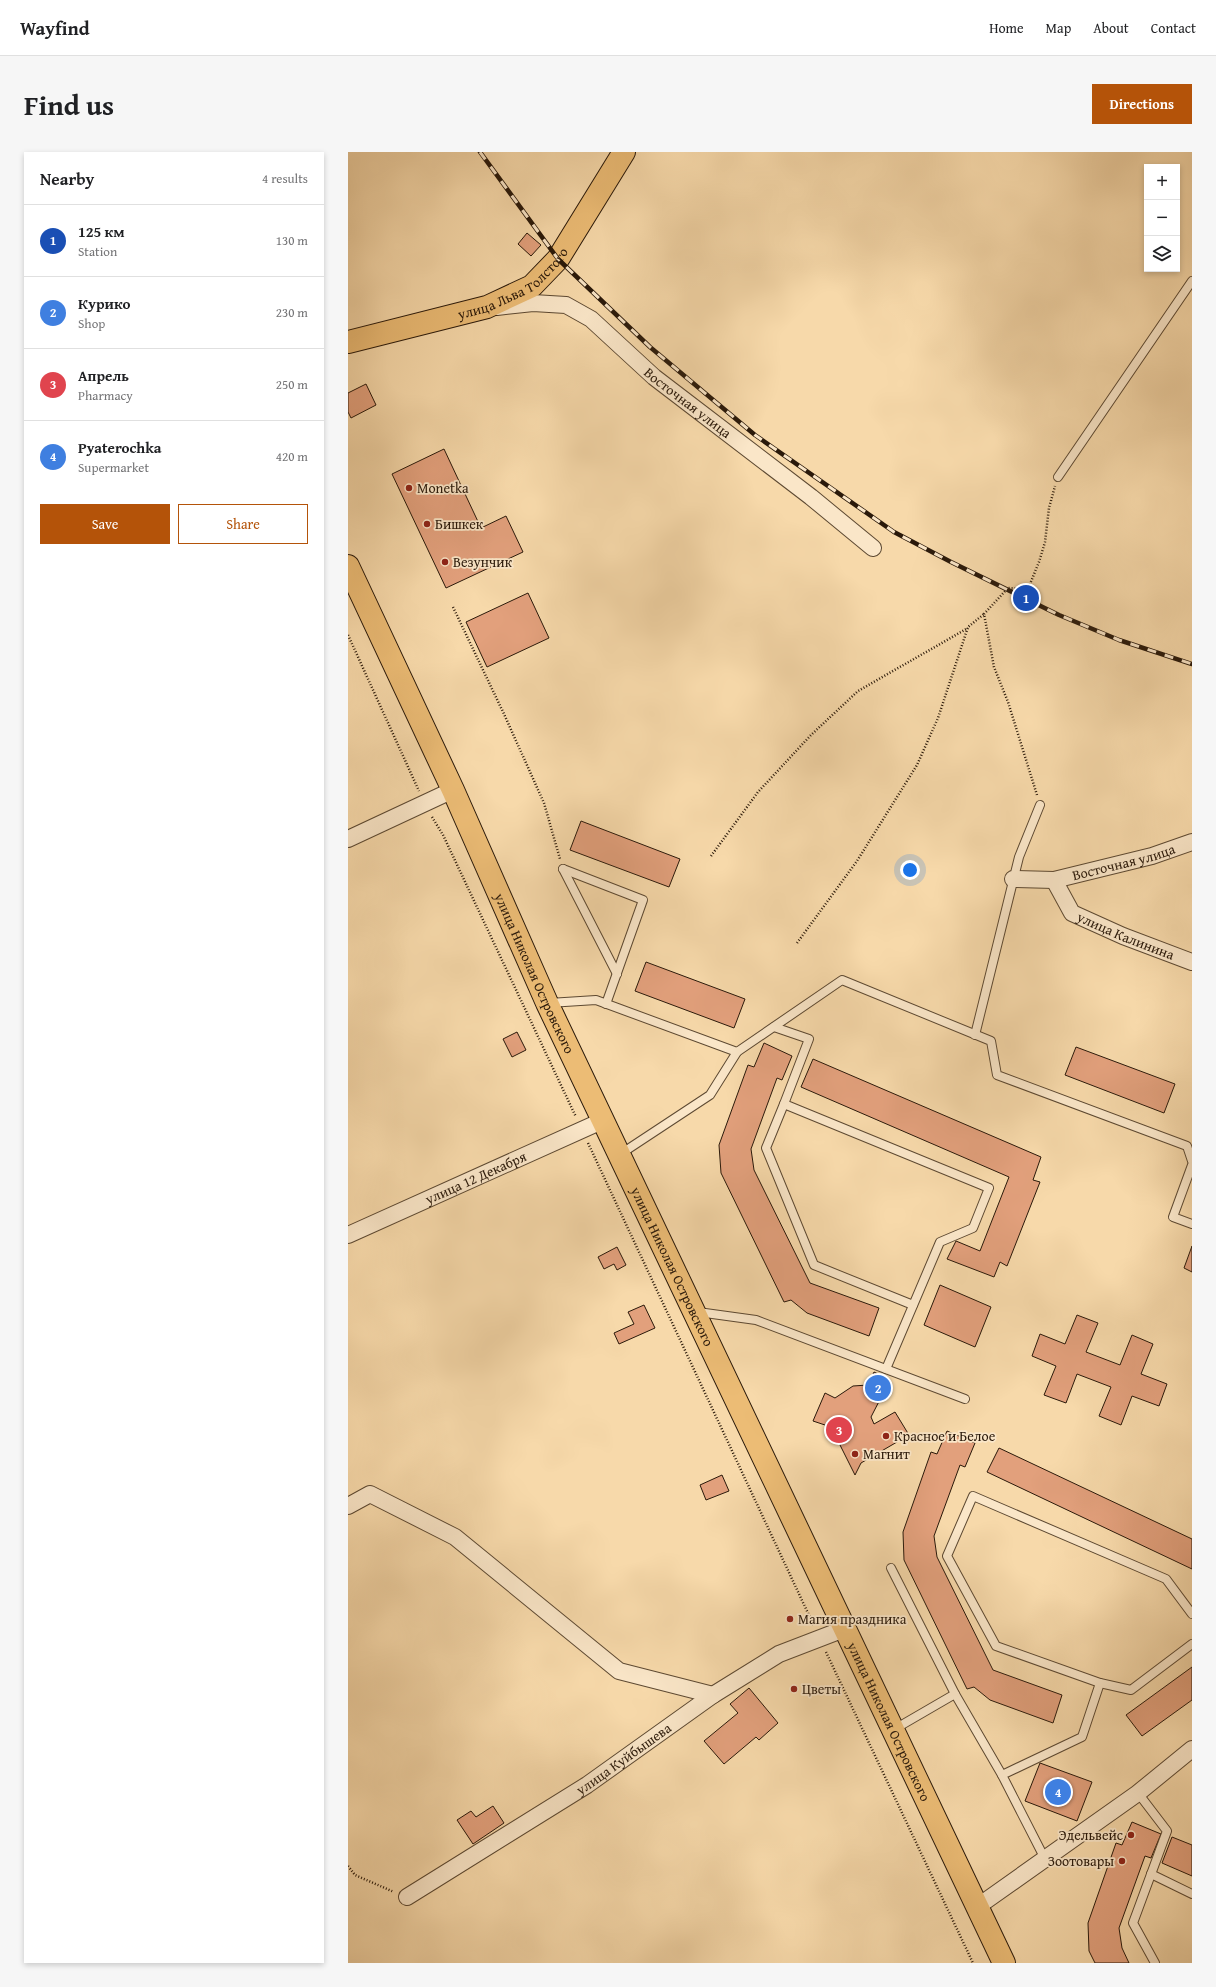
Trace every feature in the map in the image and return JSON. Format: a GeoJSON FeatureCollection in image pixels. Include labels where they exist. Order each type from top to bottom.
{"type":"FeatureCollection","features":[{"type":"Feature","properties":{"kind":"main road","name":"улица Льва Толстого"},"geometry":{"type":"LineString","coordinates":[[348,342],[488,307],[532,286],[558,259],[624,152]]}},
{"type":"Feature","properties":{"kind":"main road","name":"улица Николая Островского"},"geometry":{"type":"LineString","coordinates":[[348,566],[453,790],[547,1003],[1004,1963]]}},
{"type":"Feature","properties":{"kind":"street","name":"Восточная улица"},"geometry":{"type":"LineString","coordinates":[[488,307],[533,303],[566,305],[591,319],[654,378],[812,496],[873,548]]}},
{"type":"Feature","properties":{"kind":"street"},"geometry":{"type":"LineString","coordinates":[[348,839],[453,790]]}},
{"type":"Feature","properties":{"kind":"street","name":"Восточная улица"},"geometry":{"type":"LineString","coordinates":[[1012,880],[1054,880],[1152,856],[1192,842]]}},
{"type":"Feature","properties":{"kind":"street","name":"улица Калинина"},"geometry":{"type":"LineString","coordinates":[[1054,880],[1072,913],[1124,936],[1192,962]]}},
{"type":"Feature","properties":{"kind":"street","name":"улица 12 Декабря"},"geometry":{"type":"LineString","coordinates":[[348,1234],[604,1120]]}},
{"type":"Feature","properties":{"kind":"street"},"geometry":{"type":"LineString","coordinates":[[348,1506],[370,1494],[455,1537],[619,1671],[713,1695]]}},
{"type":"Feature","properties":{"kind":"street","name":"улица Куйбышева"},"geometry":{"type":"LineString","coordinates":[[407,1898],[587,1785],[713,1695],[779,1654],[844,1629]]}},
{"type":"Feature","properties":{"kind":"street"},"geometry":{"type":"LineString","coordinates":[[977,1907],[1138,1793],[1192,1749]]}},
{"type":"Feature","properties":{"kind":"lane"},"geometry":{"type":"LineString","coordinates":[[1058,477],[1192,281]]}},
{"type":"Feature","properties":{"kind":"lane"},"geometry":{"type":"LineString","coordinates":[[975,1034],[1012,880],[1019,857],[1040,805]]}},
{"type":"Feature","properties":{"kind":"lane"},"geometry":{"type":"LineString","coordinates":[[563,869],[617,974]]}},
{"type":"Feature","properties":{"kind":"lane"},"geometry":{"type":"LineString","coordinates":[[563,869],[643,900],[606,1004]]}},
{"type":"Feature","properties":{"kind":"lane"},"geometry":{"type":"LineString","coordinates":[[619,1155],[710,1095],[737,1052],[842,980],[991,1041],[997,1075],[1187,1146],[1192,1161]]}},
{"type":"Feature","properties":{"kind":"lane"},"geometry":{"type":"LineString","coordinates":[[547,1003],[596,1000],[737,1052]]}},
{"type":"Feature","properties":{"kind":"lane"},"geometry":{"type":"LineString","coordinates":[[774,1027],[809,1039],[766,1148],[814,1265],[913,1305]]}},
{"type":"Feature","properties":{"kind":"lane"},"geometry":{"type":"LineString","coordinates":[[784,1104],[989,1188],[973,1228],[940,1242],[886,1369]]}},
{"type":"Feature","properties":{"kind":"lane"},"geometry":{"type":"LineString","coordinates":[[1192,1166],[1173,1216],[1192,1224]]}},
{"type":"Feature","properties":{"kind":"lane"},"geometry":{"type":"LineString","coordinates":[[693,1312],[756,1320],[965,1399]]}},
{"type":"Feature","properties":{"kind":"lane"},"geometry":{"type":"LineString","coordinates":[[1192,1614],[1166,1579],[973,1496],[947,1556],[996,1646],[1100,1683],[1131,1690],[1192,1644]]}},
{"type":"Feature","properties":{"kind":"lane"},"geometry":{"type":"LineString","coordinates":[[891,1568],[955,1694],[1002,1775],[1045,1859]]}},
{"type":"Feature","properties":{"kind":"lane"},"geometry":{"type":"LineString","coordinates":[[1002,1775],[1082,1736],[1100,1683]]}},
{"type":"Feature","properties":{"kind":"lane"},"geometry":{"type":"LineString","coordinates":[[893,1730],[955,1694]]}},
{"type":"Feature","properties":{"kind":"lane"},"geometry":{"type":"LineString","coordinates":[[1138,1793],[1167,1831],[1133,1923],[1154,1963]]}},
{"type":"Feature","properties":{"kind":"lane"},"geometry":{"type":"LineString","coordinates":[[1151,1874],[1192,1894]]}},
{"type":"Feature","properties":{"kind":"path"},"geometry":{"type":"LineString","coordinates":[[711,856],[758,792],[811,735],[858,691],[968,627],[984,614],[1008,588],[1028,589],[1045,542],[1049,508],[1058,477]]}},
{"type":"Feature","properties":{"kind":"path"},"geometry":{"type":"LineString","coordinates":[[453,607],[544,803],[563,869]]}},
{"type":"Feature","properties":{"kind":"path"},"geometry":{"type":"LineString","coordinates":[[984,614],[994,667],[1021,742],[1040,805]]}},
{"type":"Feature","properties":{"kind":"path"},"geometry":{"type":"LineString","coordinates":[[797,942],[857,861],[917,765],[938,718],[968,627]]}},
{"type":"Feature","properties":{"kind":"path"},"geometry":{"type":"LineString","coordinates":[[348,635],[424,803],[442,835],[582,1130],[973,1963]]}},
{"type":"Feature","properties":{"kind":"path"},"geometry":{"type":"LineString","coordinates":[[348,1866],[355,1875],[376,1886],[407,1898]]}},
{"type":"Feature","properties":{"kind":"building"},"geometry":{"type":"Polygon","coordinates":[[[527,233],[541,245],[531,256],[518,244],[527,233]]]}},
{"type":"Feature","properties":{"kind":"building"},"geometry":{"type":"Polygon","coordinates":[[[366,384],[376,405],[351,418],[348,412],[348,393],[366,384]]]}},
{"type":"Feature","properties":{"kind":"building"},"geometry":{"type":"Polygon","coordinates":[[[444,449],[481,528],[506,516],[523,552],[446,588],[392,474],[444,449]]]}},
{"type":"Feature","properties":{"kind":"building"},"geometry":{"type":"Polygon","coordinates":[[[528,593],[549,638],[487,667],[466,622],[528,593]]]}},
{"type":"Feature","properties":{"kind":"building"},"geometry":{"type":"Polygon","coordinates":[[[581,821],[680,859],[669,887],[570,850],[581,821]]]}},
{"type":"Feature","properties":{"kind":"building"},"geometry":{"type":"Polygon","coordinates":[[[646,962],[745,999],[734,1028],[635,991],[646,962]]]}},
{"type":"Feature","properties":{"kind":"building"},"geometry":{"type":"Polygon","coordinates":[[[517,1032],[526,1050],[512,1057],[503,1039],[517,1032]]]}},
{"type":"Feature","properties":{"kind":"building"},"geometry":{"type":"Polygon","coordinates":[[[764,1043],[792,1056],[782,1080],[777,1078],[751,1149],[754,1170],[810,1283],[879,1308],[869,1336],[807,1313],[791,1300],[784,1302],[721,1173],[719,1145],[748,1065],[754,1067],[764,1043]]]}},
{"type":"Feature","properties":{"kind":"building"},"geometry":{"type":"Polygon","coordinates":[[[1076,1047],[1175,1084],[1164,1113],[1065,1075],[1076,1047]]]}},
{"type":"Feature","properties":{"kind":"building"},"geometry":{"type":"Polygon","coordinates":[[[813,1059],[1041,1157],[1033,1180],[1040,1182],[1007,1266],[1000,1262],[994,1277],[947,1259],[956,1241],[980,1251],[1009,1177],[801,1087],[813,1059]]]}},
{"type":"Feature","properties":{"kind":"building"},"geometry":{"type":"Polygon","coordinates":[[[1192,1246],[1192,1272],[1184,1268],[1192,1246]]]}},
{"type":"Feature","properties":{"kind":"building"},"geometry":{"type":"Polygon","coordinates":[[[617,1247],[626,1265],[617,1270],[614,1264],[604,1269],[598,1257],[617,1247]]]}},
{"type":"Feature","properties":{"kind":"building"},"geometry":{"type":"Polygon","coordinates":[[[940,1285],[991,1307],[975,1347],[924,1325],[940,1285]]]}},
{"type":"Feature","properties":{"kind":"building"},"geometry":{"type":"Polygon","coordinates":[[[644,1305],[655,1328],[619,1344],[614,1333],[634,1324],[628,1312],[644,1305]]]}},
{"type":"Feature","properties":{"kind":"building"},"geometry":{"type":"Polygon","coordinates":[[[1077,1315],[1098,1323],[1086,1352],[1120,1365],[1132,1335],[1153,1344],[1141,1374],[1167,1384],[1159,1406],[1132,1396],[1121,1425],[1099,1416],[1111,1387],[1077,1374],[1066,1403],[1044,1395],[1056,1366],[1032,1356],[1040,1334],[1065,1344],[1077,1315]]]}},
{"type":"Feature","properties":{"kind":"building"},"geometry":{"type":"Polygon","coordinates":[[[874,1372],[890,1380],[871,1417],[874,1424],[895,1412],[909,1435],[861,1463],[855,1475],[831,1427],[813,1421],[825,1393],[835,1398],[853,1386],[868,1385],[874,1372]]]}},
{"type":"Feature","properties":{"kind":"building"},"geometry":{"type":"Polygon","coordinates":[[[947,1431],[975,1443],[965,1467],[960,1465],[934,1536],[937,1557],[993,1670],[1062,1695],[1053,1723],[990,1700],[974,1687],[967,1689],[904,1560],[903,1532],[931,1452],[937,1454],[947,1431]]]}},
{"type":"Feature","properties":{"kind":"building"},"geometry":{"type":"Polygon","coordinates":[[[999,1448],[1192,1539],[1192,1569],[987,1472],[999,1448]]]}},
{"type":"Feature","properties":{"kind":"building"},"geometry":{"type":"Polygon","coordinates":[[[722,1475],[729,1491],[706,1500],[700,1485],[722,1475]]]}},
{"type":"Feature","properties":{"kind":"building"},"geometry":{"type":"Polygon","coordinates":[[[1192,1667],[1192,1700],[1142,1736],[1126,1715],[1192,1667]]]}},
{"type":"Feature","properties":{"kind":"building"},"geometry":{"type":"Polygon","coordinates":[[[749,1688],[778,1723],[759,1740],[756,1737],[724,1764],[704,1741],[738,1713],[730,1704],[749,1688]]]}},
{"type":"Feature","properties":{"kind":"building"},"geometry":{"type":"Polygon","coordinates":[[[1040,1763],[1092,1782],[1077,1821],[1025,1801],[1040,1763]]]}},
{"type":"Feature","properties":{"kind":"building"},"geometry":{"type":"Polygon","coordinates":[[[493,1806],[504,1823],[473,1844],[457,1820],[471,1811],[476,1817],[493,1806]]]}},
{"type":"Feature","properties":{"kind":"building"},"geometry":{"type":"Polygon","coordinates":[[[1132,1822],[1161,1834],[1151,1858],[1145,1856],[1119,1928],[1122,1948],[1129,1963],[1095,1963],[1089,1951],[1088,1923],[1116,1843],[1122,1845],[1132,1822]]]}},
{"type":"Feature","properties":{"kind":"building"},"geometry":{"type":"Polygon","coordinates":[[[1172,1837],[1192,1845],[1192,1876],[1162,1863],[1172,1837]]]}},
{"type":"Feature","properties":{"kind":"railway"},"geometry":{"type":"LineString","coordinates":[[480,152],[558,259],[650,347],[755,435],[894,532],[951,562],[1059,615],[1119,640],[1192,664]]}},
{"type":"Feature","properties":{"kind":"place","name":"Monetka"},"geometry":{"type":"Point","coordinates":[409,488]}},
{"type":"Feature","properties":{"kind":"place","name":"Бишкек"},"geometry":{"type":"Point","coordinates":[427,524]}},
{"type":"Feature","properties":{"kind":"place","name":"Везунчик"},"geometry":{"type":"Point","coordinates":[445,562]}},
{"type":"Feature","properties":{"kind":"place","name":"125 км"},"geometry":{"type":"Point","coordinates":[1026,598]}},
{"type":"Feature","properties":{"kind":"place","name":"Курико"},"geometry":{"type":"Point","coordinates":[878,1388]}},
{"type":"Feature","properties":{"kind":"place","name":"Апрель"},"geometry":{"type":"Point","coordinates":[839,1430]}},
{"type":"Feature","properties":{"kind":"place","name":"Красное и Белое"},"geometry":{"type":"Point","coordinates":[886,1436]}},
{"type":"Feature","properties":{"kind":"place","name":"Магнит"},"geometry":{"type":"Point","coordinates":[855,1454]}},
{"type":"Feature","properties":{"kind":"place","name":"Магия праздника"},"geometry":{"type":"Point","coordinates":[790,1619]}},
{"type":"Feature","properties":{"kind":"place","name":"Цветы"},"geometry":{"type":"Point","coordinates":[794,1689]}},
{"type":"Feature","properties":{"kind":"place","name":"Pyaterochka"},"geometry":{"type":"Point","coordinates":[1058,1792]}},
{"type":"Feature","properties":{"kind":"place","name":"Эдельвейс"},"geometry":{"type":"Point","coordinates":[1131,1835]}},
{"type":"Feature","properties":{"kind":"place","name":"Зоотовары"},"geometry":{"type":"Point","coordinates":[1122,1861]}}]}
